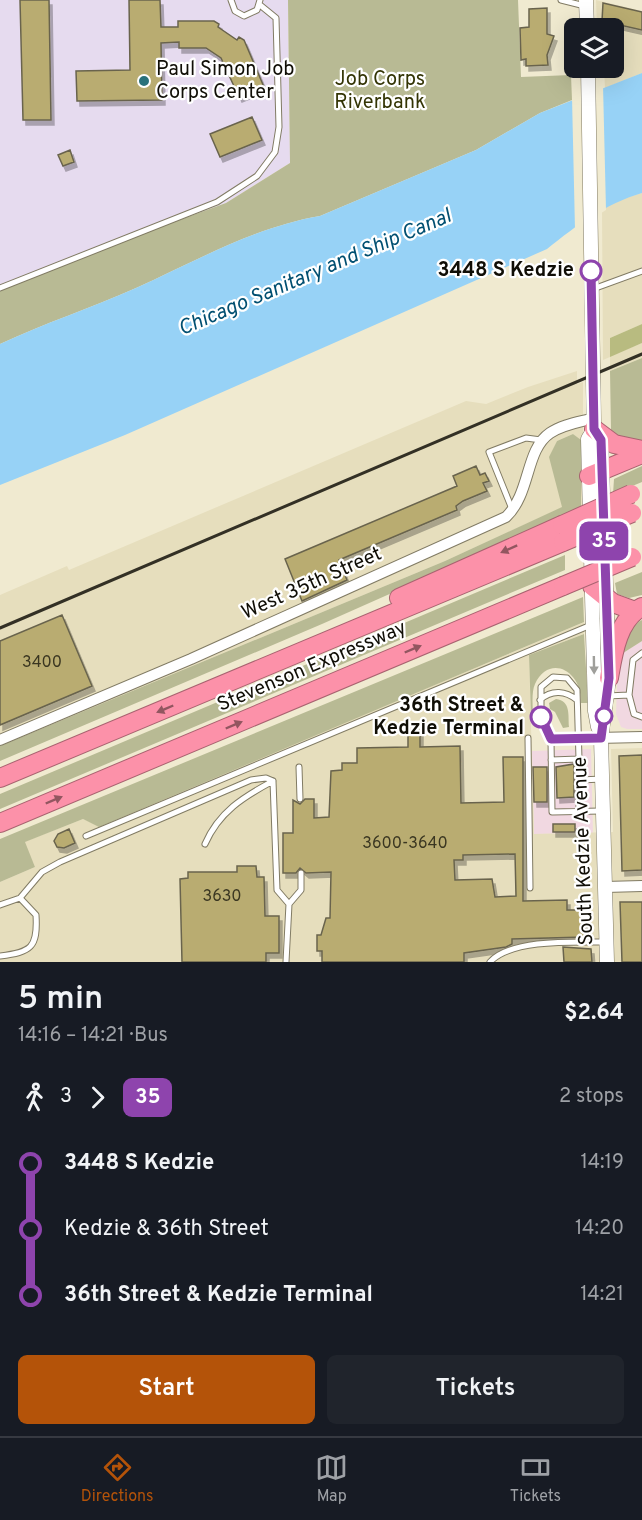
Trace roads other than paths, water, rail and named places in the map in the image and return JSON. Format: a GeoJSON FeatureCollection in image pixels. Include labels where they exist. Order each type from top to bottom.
{"type":"FeatureCollection","features":[{"type":"Feature","properties":{"kind":"highway"},"geometry":{"type":"LineString","coordinates":[[594,423],[614,444],[642,452]]}},
{"type":"Feature","properties":{"kind":"highway"},"geometry":{"type":"LineString","coordinates":[[595,473],[642,452]]}},
{"type":"Feature","properties":{"kind":"highway","name":"Stevenson Expressway"},"geometry":{"type":"LineString","coordinates":[[0,778],[374,622],[637,501]]}},
{"type":"Feature","properties":{"kind":"highway","name":"Stevenson Expressway"},"geometry":{"type":"LineString","coordinates":[[0,823],[637,555]]}},
{"type":"Feature","properties":{"kind":"highway"},"geometry":{"type":"LineString","coordinates":[[592,586],[606,599],[638,609],[614,650],[608,687]]}},
{"type":"Feature","properties":{"kind":"main road"},"geometry":{"type":"LineString","coordinates":[[586,3],[587,18]]}},
{"type":"Feature","properties":{"kind":"main road","name":"South Kedzie Avenue"},"geometry":{"type":"LineString","coordinates":[[588,78],[594,423],[588,439],[595,473],[606,599],[608,687],[601,738],[607,962]]}},
{"type":"Feature","properties":{"kind":"main road","name":"South Kedzie Avenue"},"geometry":{"type":"LineString","coordinates":[[595,473],[592,586],[595,711],[601,738]]}},
{"type":"Feature","properties":{"kind":"street"},"geometry":{"type":"LineString","coordinates":[[513,510],[522,496],[541,440],[561,427],[594,423]]}},
{"type":"Feature","properties":{"kind":"street","name":"West 35th Street"},"geometry":{"type":"LineString","coordinates":[[0,740],[191,659],[506,517],[513,510]]}},
{"type":"Feature","properties":{"kind":"street"},"geometry":{"type":"LineString","coordinates":[[551,739],[642,737]]}},
{"type":"Feature","properties":{"kind":"street"},"geometry":{"type":"LineString","coordinates":[[605,887],[642,886]]}},
{"type":"Feature","properties":{"kind":"lane"},"geometry":{"type":"LineString","coordinates":[[0,288],[217,202],[258,176],[275,152],[279,127],[276,18],[260,3],[254,13],[244,15],[235,12],[231,0]]}},
{"type":"Feature","properties":{"kind":"lane"},"geometry":{"type":"LineString","coordinates":[[561,0],[586,3]]}},
{"type":"Feature","properties":{"kind":"lane"},"geometry":{"type":"LineString","coordinates":[[592,289],[642,271]]}},
{"type":"Feature","properties":{"kind":"lane"},"geometry":{"type":"LineString","coordinates":[[513,510],[489,452],[526,438],[541,440]]}},
{"type":"Feature","properties":{"kind":"lane"},"geometry":{"type":"LineString","coordinates":[[86,836],[593,624]]}},
{"type":"Feature","properties":{"kind":"lane"},"geometry":{"type":"LineString","coordinates":[[642,652],[633,660],[629,695],[634,714],[642,717]]}},
{"type":"Feature","properties":{"kind":"lane"},"geometry":{"type":"LineString","coordinates":[[579,811],[576,690],[571,681],[557,676],[543,684],[540,700],[541,717],[551,739],[552,812],[603,811]]}},
{"type":"Feature","properties":{"kind":"lane"},"geometry":{"type":"LineString","coordinates":[[608,687],[629,695]]}},
{"type":"Feature","properties":{"kind":"lane"},"geometry":{"type":"LineString","coordinates":[[540,700],[555,692],[571,695],[577,700]]}},
{"type":"Feature","properties":{"kind":"lane"},"geometry":{"type":"LineString","coordinates":[[528,738],[530,888]]}},
{"type":"Feature","properties":{"kind":"lane"},"geometry":{"type":"LineString","coordinates":[[551,760],[579,759]]}},
{"type":"Feature","properties":{"kind":"lane"},"geometry":{"type":"LineString","coordinates":[[299,767],[300,799]]}},
{"type":"Feature","properties":{"kind":"lane"},"geometry":{"type":"LineString","coordinates":[[0,905],[20,898],[42,873],[60,862],[251,780],[266,777],[273,781]]}},
{"type":"Feature","properties":{"kind":"lane"},"geometry":{"type":"LineString","coordinates":[[580,780],[602,779]]}},
{"type":"Feature","properties":{"kind":"lane"},"geometry":{"type":"LineString","coordinates":[[205,844],[213,827],[229,808],[273,781]]}},
{"type":"Feature","properties":{"kind":"lane"},"geometry":{"type":"LineString","coordinates":[[273,781],[277,890],[289,904]]}},
{"type":"Feature","properties":{"kind":"lane"},"geometry":{"type":"LineString","coordinates":[[286,962],[289,904],[301,890],[301,873]]}},
{"type":"Feature","properties":{"kind":"lane"},"geometry":{"type":"LineString","coordinates":[[0,956],[27,951],[32,947],[36,937],[36,915],[20,898]]}},
{"type":"Feature","properties":{"kind":"lane"},"geometry":{"type":"LineString","coordinates":[[490,962],[497,954],[522,946],[606,942]]}},
{"type":"Feature","properties":{"kind":"water","name":"Chicago Sanitary and Ship Canal"},"geometry":{"type":"Polygon","coordinates":[[[642,73],[642,193],[592,216],[547,249],[125,435],[0,485],[0,344],[136,288],[249,236],[320,216],[476,150],[540,113],[642,73]]]}},
{"type":"Feature","properties":{"kind":"railway"},"geometry":{"type":"LineString","coordinates":[[0,628],[642,354]]}},
{"type":"Feature","properties":{"kind":"place","name":"Paul Simon Job Corps Center"},"geometry":{"type":"Point","coordinates":[144,81]}},
{"type":"Feature","properties":{"kind":"place","name":"3448 S Kedzie"},"geometry":{"type":"Point","coordinates":[591,271]}},
{"type":"Feature","properties":{"kind":"place","name":"36th Street & Kedzie Terminal"},"geometry":{"type":"Point","coordinates":[541,717]}},
{"type":"Feature","properties":{"kind":"park label","name":"Job Corps Riverbank"},"geometry":{"type":"Point","coordinates":[380,92]}}]}
